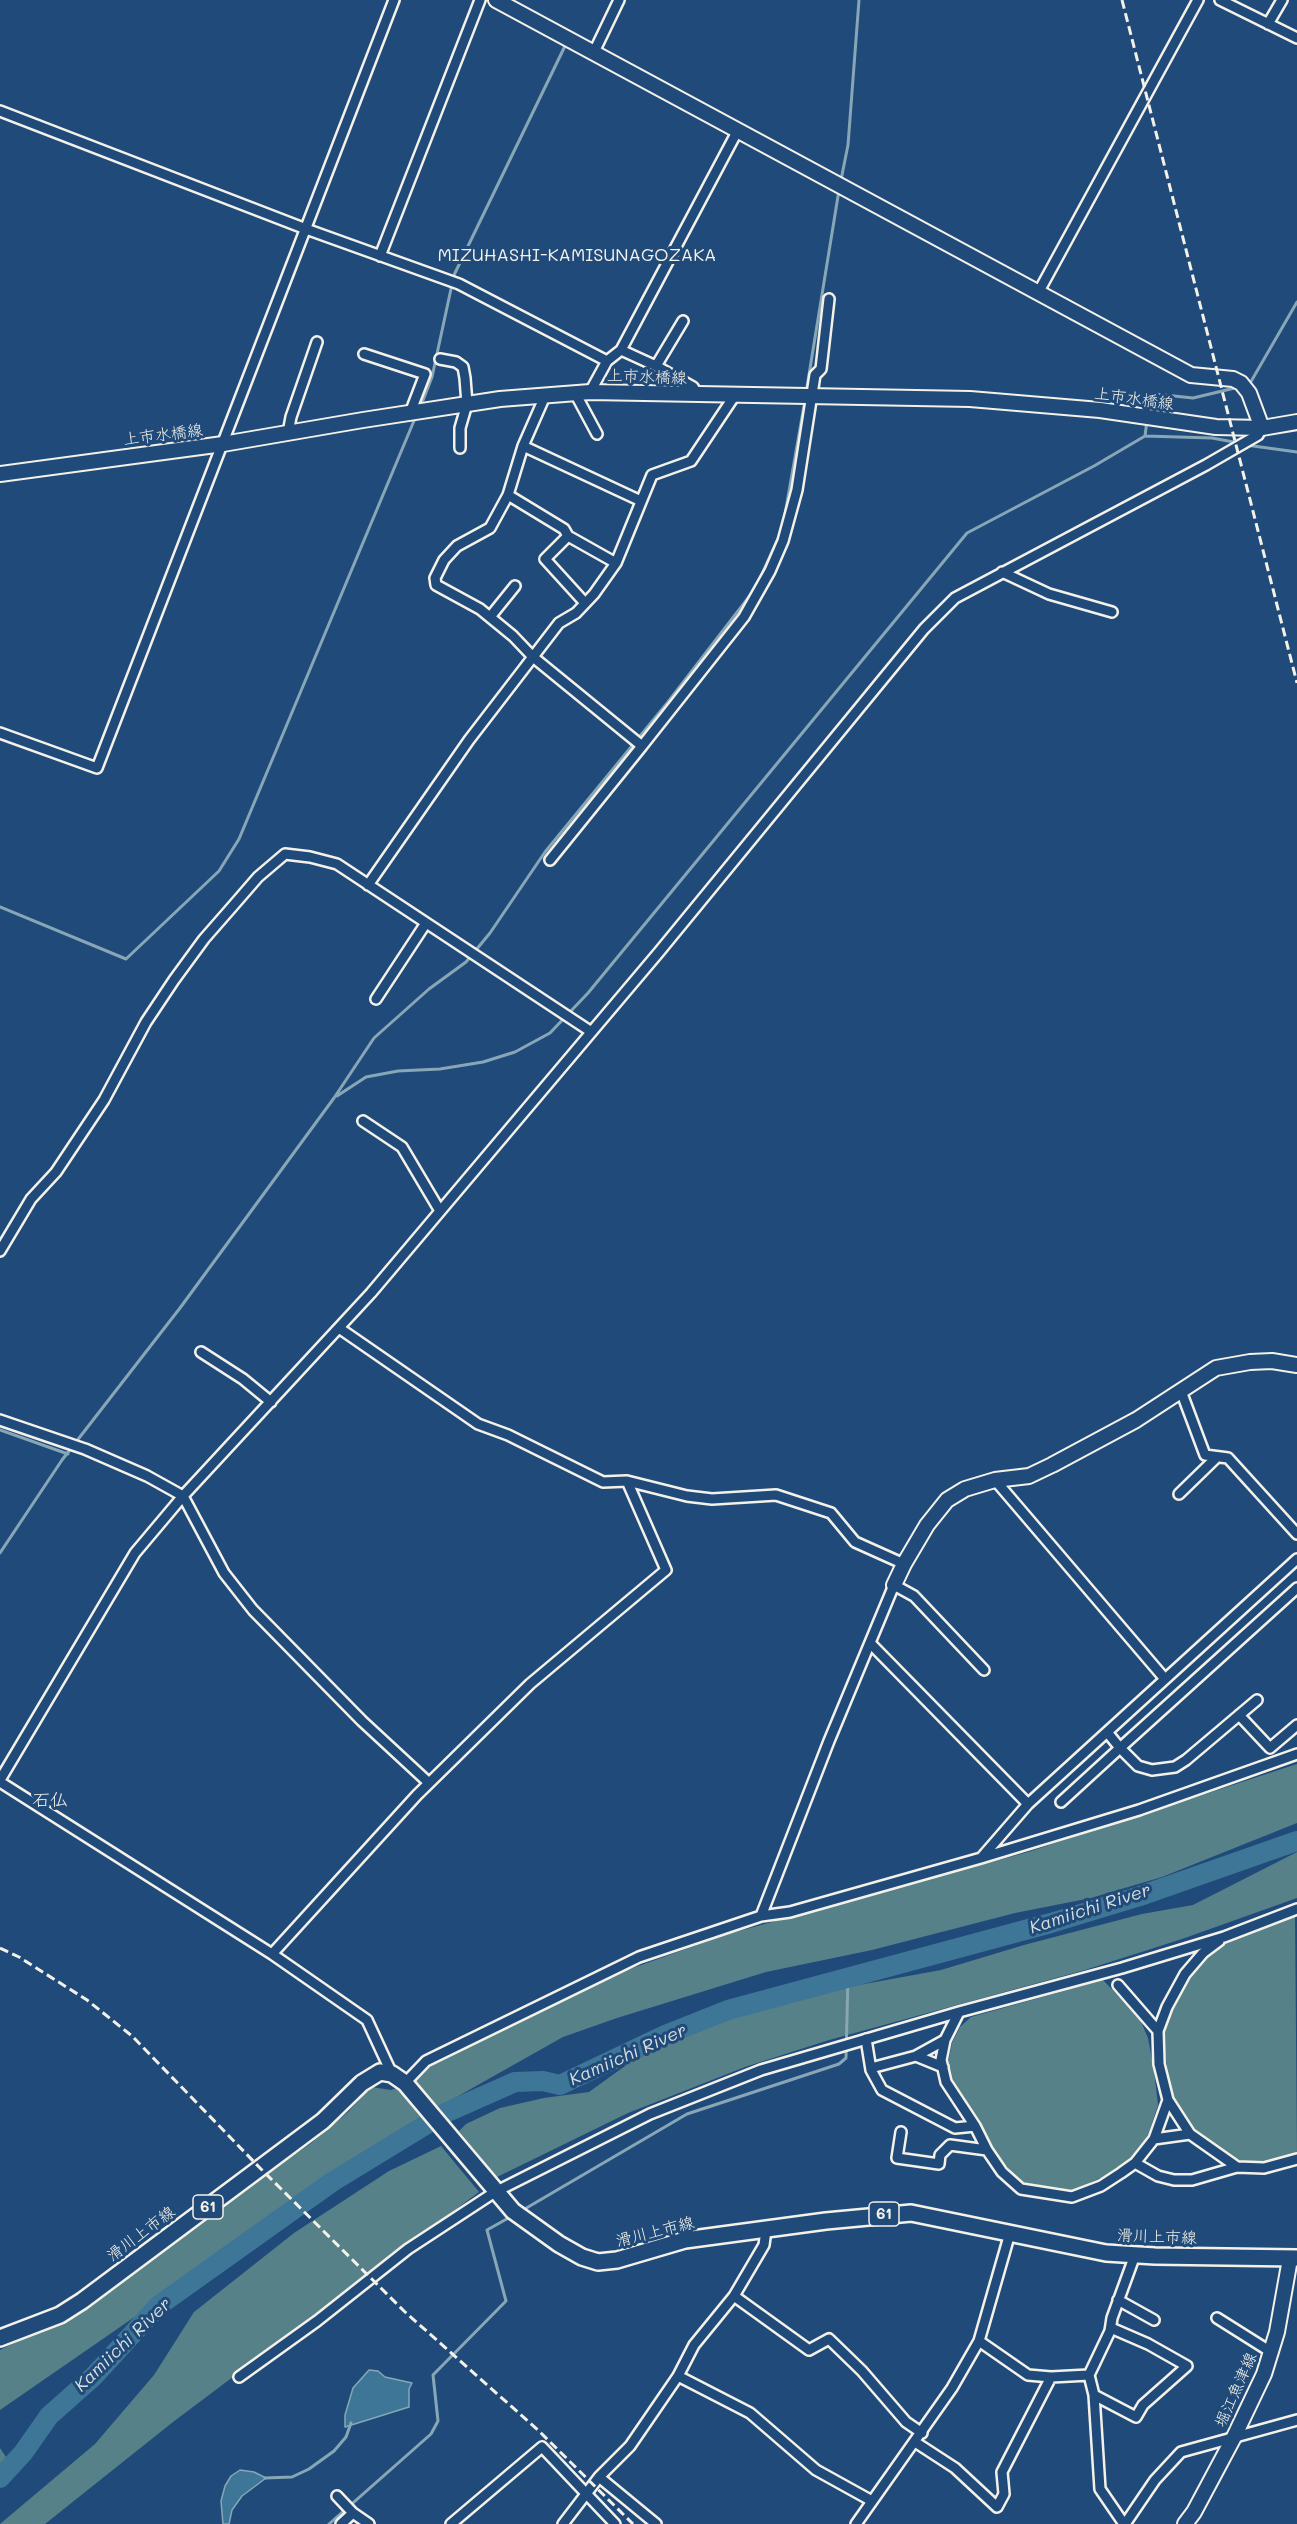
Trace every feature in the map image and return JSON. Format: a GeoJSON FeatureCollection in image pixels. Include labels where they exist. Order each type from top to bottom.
{"type":"FeatureCollection","features":[{"type":"Feature","properties":{"kind":"main road"},"geometry":{"type":"LineString","coordinates":[[496,0],[1191,375],[1233,379],[1241,383],[1249,393],[1262,428]]}},
{"type":"Feature","properties":{"kind":"main road","name":"上市水橋線"},"geometry":{"type":"LineString","coordinates":[[0,474],[223,444],[467,404],[590,392],[970,399],[1100,410],[1216,427],[1262,428],[1297,422]]}},
{"type":"Feature","properties":{"kind":"main road"},"geometry":{"type":"LineString","coordinates":[[894,1585],[904,1563],[927,1525],[947,1500],[965,1489],[995,1480],[1029,1476],[1136,1420],[1216,1368],[1272,1361],[1297,1365]]}},
{"type":"Feature","properties":{"kind":"main road","name":"滑川上市線"},"geometry":{"type":"LineString","coordinates":[[0,2338],[60,2314],[82,2301],[323,2121],[362,2082],[380,2072],[392,2074],[405,2083],[495,2192],[529,2224],[582,2257],[598,2262],[617,2260],[685,2240],[836,2220],[911,2213],[1106,2253],[1293,2258]]}},
{"type":"Feature","properties":{"kind":"main road","name":"堀江魚津線"},"geometry":{"type":"LineString","coordinates":[[1185,2524],[1194,2512],[1234,2437],[1264,2374],[1277,2332],[1293,2258]]}},
{"type":"Feature","properties":{"kind":"street"},"geometry":{"type":"LineString","coordinates":[[0,733],[97,768],[394,0]]}},
{"type":"Feature","properties":{"kind":"street"},"geometry":{"type":"LineString","coordinates":[[380,256],[480,0]]}},
{"type":"Feature","properties":{"kind":"street"},"geometry":{"type":"LineString","coordinates":[[594,52],[619,0]]}},
{"type":"Feature","properties":{"kind":"street"},"geometry":{"type":"LineString","coordinates":[[1038,293],[1198,0]]}},
{"type":"Feature","properties":{"kind":"street"},"geometry":{"type":"LineString","coordinates":[[1220,0],[1297,39]]}},
{"type":"Feature","properties":{"kind":"street"},"geometry":{"type":"LineString","coordinates":[[1268,24],[1282,0]]}},
{"type":"Feature","properties":{"kind":"street"},"geometry":{"type":"LineString","coordinates":[[0,111],[306,229],[459,284],[607,361]]}},
{"type":"Feature","properties":{"kind":"street"},"geometry":{"type":"LineString","coordinates":[[590,392],[607,361],[621,350],[738,130]]}},
{"type":"Feature","properties":{"kind":"street"},"geometry":{"type":"LineString","coordinates":[[550,860],[744,617],[770,571],[783,541],[797,490],[810,396],[815,375],[821,369],[829,299]]}},
{"type":"Feature","properties":{"kind":"street"},"geometry":{"type":"LineString","coordinates":[[656,366],[683,321]]}},
{"type":"Feature","properties":{"kind":"street"},"geometry":{"type":"LineString","coordinates":[[288,433],[291,417],[317,342]]}},
{"type":"Feature","properties":{"kind":"street"},"geometry":{"type":"LineString","coordinates":[[621,350],[693,387],[698,395]]}},
{"type":"Feature","properties":{"kind":"street"},"geometry":{"type":"LineString","coordinates":[[364,354],[425,374],[410,413]]}},
{"type":"Feature","properties":{"kind":"street"},"geometry":{"type":"LineString","coordinates":[[440,358],[456,362],[463,367],[467,404],[460,428],[460,448]]}},
{"type":"Feature","properties":{"kind":"street"},"geometry":{"type":"LineString","coordinates":[[575,393],[597,434]]}},
{"type":"Feature","properties":{"kind":"street"},"geometry":{"type":"LineString","coordinates":[[368,885],[469,740],[559,623],[576,613],[615,563],[652,475],[691,461],[735,395]]}},
{"type":"Feature","properties":{"kind":"street"},"geometry":{"type":"LineString","coordinates":[[545,396],[523,446],[508,495],[490,528],[457,546],[444,560],[435,579],[436,585],[490,617],[533,657],[642,747]]}},
{"type":"Feature","properties":{"kind":"street"},"geometry":{"type":"LineString","coordinates":[[392,2074],[367,2019],[272,1953],[0,1781],[135,1553],[183,1496],[339,1328],[440,1211],[658,952],[924,629],[955,598],[1206,465],[1258,435],[1262,428]]}},
{"type":"Feature","properties":{"kind":"street"},"geometry":{"type":"LineString","coordinates":[[523,446],[641,501]]}},
{"type":"Feature","properties":{"kind":"street"},"geometry":{"type":"LineString","coordinates":[[508,495],[564,529],[568,536],[615,563]]}},
{"type":"Feature","properties":{"kind":"street"},"geometry":{"type":"LineString","coordinates":[[568,536],[545,559],[585,603]]}},
{"type":"Feature","properties":{"kind":"street"},"geometry":{"type":"LineString","coordinates":[[1002,572],[1049,594],[1112,612]]}},
{"type":"Feature","properties":{"kind":"street"},"geometry":{"type":"LineString","coordinates":[[490,617],[515,586]]}},
{"type":"Feature","properties":{"kind":"street"},"geometry":{"type":"LineString","coordinates":[[0,1251],[31,1199],[56,1172],[104,1100],[146,1022],[174,980],[204,939],[258,877],[285,854],[337,864],[590,1032]]}},
{"type":"Feature","properties":{"kind":"street"},"geometry":{"type":"LineString","coordinates":[[376,999],[426,923]]}},
{"type":"Feature","properties":{"kind":"street"},"geometry":{"type":"LineString","coordinates":[[363,1121],[402,1147],[440,1211]]}},
{"type":"Feature","properties":{"kind":"street"},"geometry":{"type":"LineString","coordinates":[[339,1328],[478,1424],[508,1435],[603,1482],[627,1481],[687,1496],[712,1499],[776,1495],[831,1513],[855,1542],[904,1563]]}},
{"type":"Feature","properties":{"kind":"street"},"geometry":{"type":"LineString","coordinates":[[201,1352],[243,1379],[271,1402]]}},
{"type":"Feature","properties":{"kind":"street"},"geometry":{"type":"LineString","coordinates":[[1181,1391],[1205,1455],[1228,1458],[1297,1534]]}},
{"type":"Feature","properties":{"kind":"street"},"geometry":{"type":"LineString","coordinates":[[0,1420],[86,1449],[147,1476],[183,1496],[224,1573],[253,1610],[362,1721],[429,1783]]}},
{"type":"Feature","properties":{"kind":"street"},"geometry":{"type":"LineString","coordinates":[[1179,1494],[1217,1457]]}},
{"type":"Feature","properties":{"kind":"street"},"geometry":{"type":"LineString","coordinates":[[995,1480],[1165,1679]]}},
{"type":"Feature","properties":{"kind":"street"},"geometry":{"type":"LineString","coordinates":[[272,1953],[429,1783],[530,1684],[666,1570],[627,1481]]}},
{"type":"Feature","properties":{"kind":"street"},"geometry":{"type":"LineString","coordinates":[[981,1858],[1028,1804],[1297,1559]]}},
{"type":"Feature","properties":{"kind":"street"},"geometry":{"type":"LineString","coordinates":[[761,1916],[894,1585],[914,1596],[984,1670]]}},
{"type":"Feature","properties":{"kind":"street"},"geometry":{"type":"LineString","coordinates":[[1061,1802],[1297,1588]]}},
{"type":"Feature","properties":{"kind":"street"},"geometry":{"type":"LineString","coordinates":[[870,1643],[1028,1804]]}},
{"type":"Feature","properties":{"kind":"street"},"geometry":{"type":"LineString","coordinates":[[1107,1732],[1138,1766],[1152,1770],[1174,1767],[1186,1760],[1257,1700]]}},
{"type":"Feature","properties":{"kind":"street"},"geometry":{"type":"LineString","coordinates":[[1239,1715],[1270,1748],[1297,1725]]}},
{"type":"Feature","properties":{"kind":"street"},"geometry":{"type":"LineString","coordinates":[[405,2083],[426,2061],[639,1957],[761,1916],[790,1912],[1139,1810],[1297,1754]]}},
{"type":"Feature","properties":{"kind":"street"},"geometry":{"type":"LineString","coordinates":[[239,2377],[408,2249],[495,2192],[650,2114],[761,2070],[959,2012],[1122,1968],[1224,1937],[1297,1909]]}},
{"type":"Feature","properties":{"kind":"street"},"geometry":{"type":"LineString","coordinates":[[1224,1937],[1203,1953],[1185,1974],[1167,2007],[1158,2031],[1159,2064],[1168,2100],[1190,2134],[1237,2167]]}},
{"type":"Feature","properties":{"kind":"street"},"geometry":{"type":"LineString","coordinates":[[1118,1985],[1158,2031]]}},
{"type":"Feature","properties":{"kind":"street"},"geometry":{"type":"LineString","coordinates":[[959,2012],[945,2040],[941,2060],[946,2082],[1002,2172],[1021,2189],[1072,2197],[1101,2186],[1135,2163],[1154,2139],[1168,2100]]}},
{"type":"Feature","properties":{"kind":"street"},"geometry":{"type":"LineString","coordinates":[[866,2039],[871,2068],[882,2090],[955,2128],[975,2126]]}},
{"type":"Feature","properties":{"kind":"street"},"geometry":{"type":"LineString","coordinates":[[871,2068],[916,2056],[945,2040]]}},
{"type":"Feature","properties":{"kind":"street"},"geometry":{"type":"LineString","coordinates":[[916,2056],[942,2067]]}},
{"type":"Feature","properties":{"kind":"street"},"geometry":{"type":"LineString","coordinates":[[901,2132],[897,2158],[939,2164],[940,2155],[950,2145],[987,2150]]}},
{"type":"Feature","properties":{"kind":"street"},"geometry":{"type":"LineString","coordinates":[[1154,2139],[1190,2134]]}},
{"type":"Feature","properties":{"kind":"street"},"geometry":{"type":"LineString","coordinates":[[1135,2163],[1158,2176],[1174,2180],[1192,2180],[1237,2167],[1264,2168],[1297,2159]]}},
{"type":"Feature","properties":{"kind":"street"},"geometry":{"type":"LineString","coordinates":[[563,2524],[599,2477],[630,2446],[678,2376],[694,2344],[734,2296],[764,2245],[766,2230]]}},
{"type":"Feature","properties":{"kind":"street"},"geometry":{"type":"LineString","coordinates":[[856,2524],[922,2433],[952,2388],[979,2341],[1010,2233]]}},
{"type":"Feature","properties":{"kind":"street"},"geometry":{"type":"LineString","coordinates":[[1135,2255],[1118,2300],[1111,2328],[1089,2375],[1094,2394],[1100,2489],[1125,2524],[1155,2480],[1181,2452],[1297,2420]]}},
{"type":"Feature","properties":{"kind":"street"},"geometry":{"type":"LineString","coordinates":[[734,2296],[809,2350],[829,2339],[862,2371],[906,2422],[922,2433]]}},
{"type":"Feature","properties":{"kind":"street"},"geometry":{"type":"LineString","coordinates":[[1118,2300],[1154,2320]]}},
{"type":"Feature","properties":{"kind":"street"},"geometry":{"type":"LineString","coordinates":[[1217,2318],[1271,2352]]}},
{"type":"Feature","properties":{"kind":"street"},"geometry":{"type":"LineString","coordinates":[[1094,2394],[1136,2417],[1143,2405],[1187,2366],[1148,2344],[1111,2328]]}},
{"type":"Feature","properties":{"kind":"street"},"geometry":{"type":"LineString","coordinates":[[979,2341],[1028,2375],[1051,2377],[1089,2375]]}},
{"type":"Feature","properties":{"kind":"street"},"geometry":{"type":"LineString","coordinates":[[678,2376],[750,2413],[816,2470],[872,2501]]}},
{"type":"Feature","properties":{"kind":"street"},"geometry":{"type":"LineString","coordinates":[[915,2442],[955,2468],[997,2507],[1004,2494],[1002,2472],[1051,2377]]}},
{"type":"Feature","properties":{"kind":"street"},"geometry":{"type":"LineString","coordinates":[[451,2524],[542,2447],[615,2524]]}},
{"type":"Feature","properties":{"kind":"street"},"geometry":{"type":"LineString","coordinates":[[599,2477],[656,2524]]}},
{"type":"Feature","properties":{"kind":"street"},"geometry":{"type":"LineString","coordinates":[[337,2496],[353,2513],[369,2524]]}},
{"type":"Feature","properties":{"kind":"street"},"geometry":{"type":"LineString","coordinates":[[340,2524],[353,2513]]}},
{"type":"Feature","properties":{"kind":"green space"},"geometry":{"type":"Polygon","coordinates":[[[1297,1764],[1297,1823],[1162,1877],[1091,1898],[1015,1913],[872,1950],[766,1972],[563,2037],[437,2108],[0,2410],[0,2350],[87,2307],[198,2221],[310,2144],[348,2112],[371,2087],[391,2090],[414,2082],[435,2060],[616,1974],[728,1934],[1028,1852],[1297,1764]]]}},
{"type":"Feature","properties":{"kind":"green space"},"geometry":{"type":"Polygon","coordinates":[[[1297,1852],[1297,1898],[1182,1939],[1085,1970],[829,2040],[745,2067],[628,2113],[497,2177],[459,2131],[466,2124],[500,2108],[544,2098],[589,2092],[625,2066],[674,2024],[826,1991],[941,1970],[1024,1945],[1142,1914],[1193,1905],[1297,1852]]]}},
{"type":"Feature","properties":{"kind":"green space"},"geometry":{"type":"Polygon","coordinates":[[[1295,1912],[1297,2153],[1273,2161],[1248,2164],[1229,2158],[1192,2129],[1172,2099],[1162,2036],[1176,1999],[1198,1964],[1228,1941],[1295,1912]]]}},
{"type":"Feature","properties":{"kind":"green space"},"geometry":{"type":"Polygon","coordinates":[[[1103,1980],[1139,2017],[1148,2038],[1158,2105],[1146,2141],[1122,2168],[1072,2191],[1019,2182],[998,2155],[953,2084],[947,2068],[952,2043],[960,2027],[971,2017],[1103,1980]]]}},
{"type":"Feature","properties":{"kind":"green space"},"geometry":{"type":"Polygon","coordinates":[[[441,2146],[479,2192],[173,2422],[45,2524],[0,2524],[95,2444],[154,2375],[194,2312],[294,2233],[389,2171],[441,2146]]]}},
{"type":"Feature","properties":{"kind":"green space"},"geometry":{"type":"Polygon","coordinates":[[[0,2448],[16,2472],[0,2487],[0,2448]]]}},
{"type":"Feature","properties":{"kind":"water"},"geometry":{"type":"Polygon","coordinates":[[[369,2370],[378,2371],[385,2377],[412,2383],[409,2389],[409,2407],[345,2427],[345,2415],[353,2388],[369,2370]]]}},
{"type":"Feature","properties":{"kind":"water"},"geometry":{"type":"Polygon","coordinates":[[[240,2470],[254,2472],[266,2478],[242,2496],[232,2510],[229,2524],[223,2524],[221,2501],[225,2486],[231,2476],[240,2470]]]}},
{"type":"Feature","properties":{"kind":"waterway"},"geometry":{"type":"LineString","coordinates":[[841,180],[848,145],[859,0]]}},
{"type":"Feature","properties":{"kind":"waterway"},"geometry":{"type":"LineString","coordinates":[[420,408],[432,377],[454,275],[565,46]]}},
{"type":"Feature","properties":{"kind":"waterway"},"geometry":{"type":"LineString","coordinates":[[806,393],[839,190]]}},
{"type":"Feature","properties":{"kind":"waterway"},"geometry":{"type":"LineString","coordinates":[[1249,385],[1297,302]]}},
{"type":"Feature","properties":{"kind":"waterway"},"geometry":{"type":"LineString","coordinates":[[1148,413],[1150,400],[1155,394],[1193,398],[1239,387]]}},
{"type":"Feature","properties":{"kind":"waterway"},"geometry":{"type":"LineString","coordinates":[[784,520],[805,400]]}},
{"type":"Feature","properties":{"kind":"waterway"},"geometry":{"type":"LineString","coordinates":[[0,907],[126,959],[219,871],[239,839],[416,416]]}},
{"type":"Feature","properties":{"kind":"waterway"},"geometry":{"type":"LineString","coordinates":[[1145,436],[1147,420]]}},
{"type":"Feature","properties":{"kind":"waterway"},"geometry":{"type":"LineString","coordinates":[[337,1096],[366,1077],[398,1071],[440,1069],[483,1062],[515,1052],[550,1033],[588,993],[967,533],[1094,466],[1145,436],[1212,438],[1239,443]]}},
{"type":"Feature","properties":{"kind":"waterway"},"geometry":{"type":"LineString","coordinates":[[1246,445],[1297,452]]}},
{"type":"Feature","properties":{"kind":"waterway"},"geometry":{"type":"LineString","coordinates":[[0,1553],[62,1460],[180,1308],[334,1098],[374,1038],[429,989],[466,962],[490,933],[545,852],[668,702],[755,589],[781,532]]}},
{"type":"Feature","properties":{"kind":"waterway"},"geometry":{"type":"LineString","coordinates":[[0,1430],[68,1454]]}},
{"type":"Feature","properties":{"kind":"waterway","name":"Kamiichi River"},"geometry":{"type":"LineString","coordinates":[[0,2478],[23,2453],[49,2416],[94,2376],[158,2306],[332,2182],[445,2113],[515,2082],[543,2081],[560,2085],[665,2035],[728,2010],[1051,1923],[1140,1896],[1297,1841]]}},
{"type":"Feature","properties":{"kind":"waterway"},"geometry":{"type":"LineString","coordinates":[[523,2210],[687,2114],[839,2064],[846,2058],[848,1976]]}},
{"type":"Feature","properties":{"kind":"waterway"},"geometry":{"type":"LineString","coordinates":[[329,2524],[431,2434],[438,2421],[433,2375],[506,2301],[487,2230],[512,2216]]}},
{"type":"Feature","properties":{"kind":"waterway"},"geometry":{"type":"LineString","coordinates":[[265,2478],[292,2477],[309,2469],[334,2451],[346,2437],[351,2423]]}},
{"type":"Feature","properties":{"kind":"railway"},"geometry":{"type":"LineString","coordinates":[[1122,0],[1297,683]]}},
{"type":"Feature","properties":{"kind":"railway"},"geometry":{"type":"LineString","coordinates":[[0,1948],[19,1957],[87,2000],[132,2036],[259,2167],[404,2311],[539,2431],[633,2524]]}},
{"type":"Feature","properties":{"kind":"district","name":"MIZUHASHI-KAMISUNAGOZAKA"},"geometry":{"type":"Point","coordinates":[577,255]}},
{"type":"Feature","properties":{"kind":"district","name":"石仏"},"geometry":{"type":"Point","coordinates":[50,1800]}}]}
